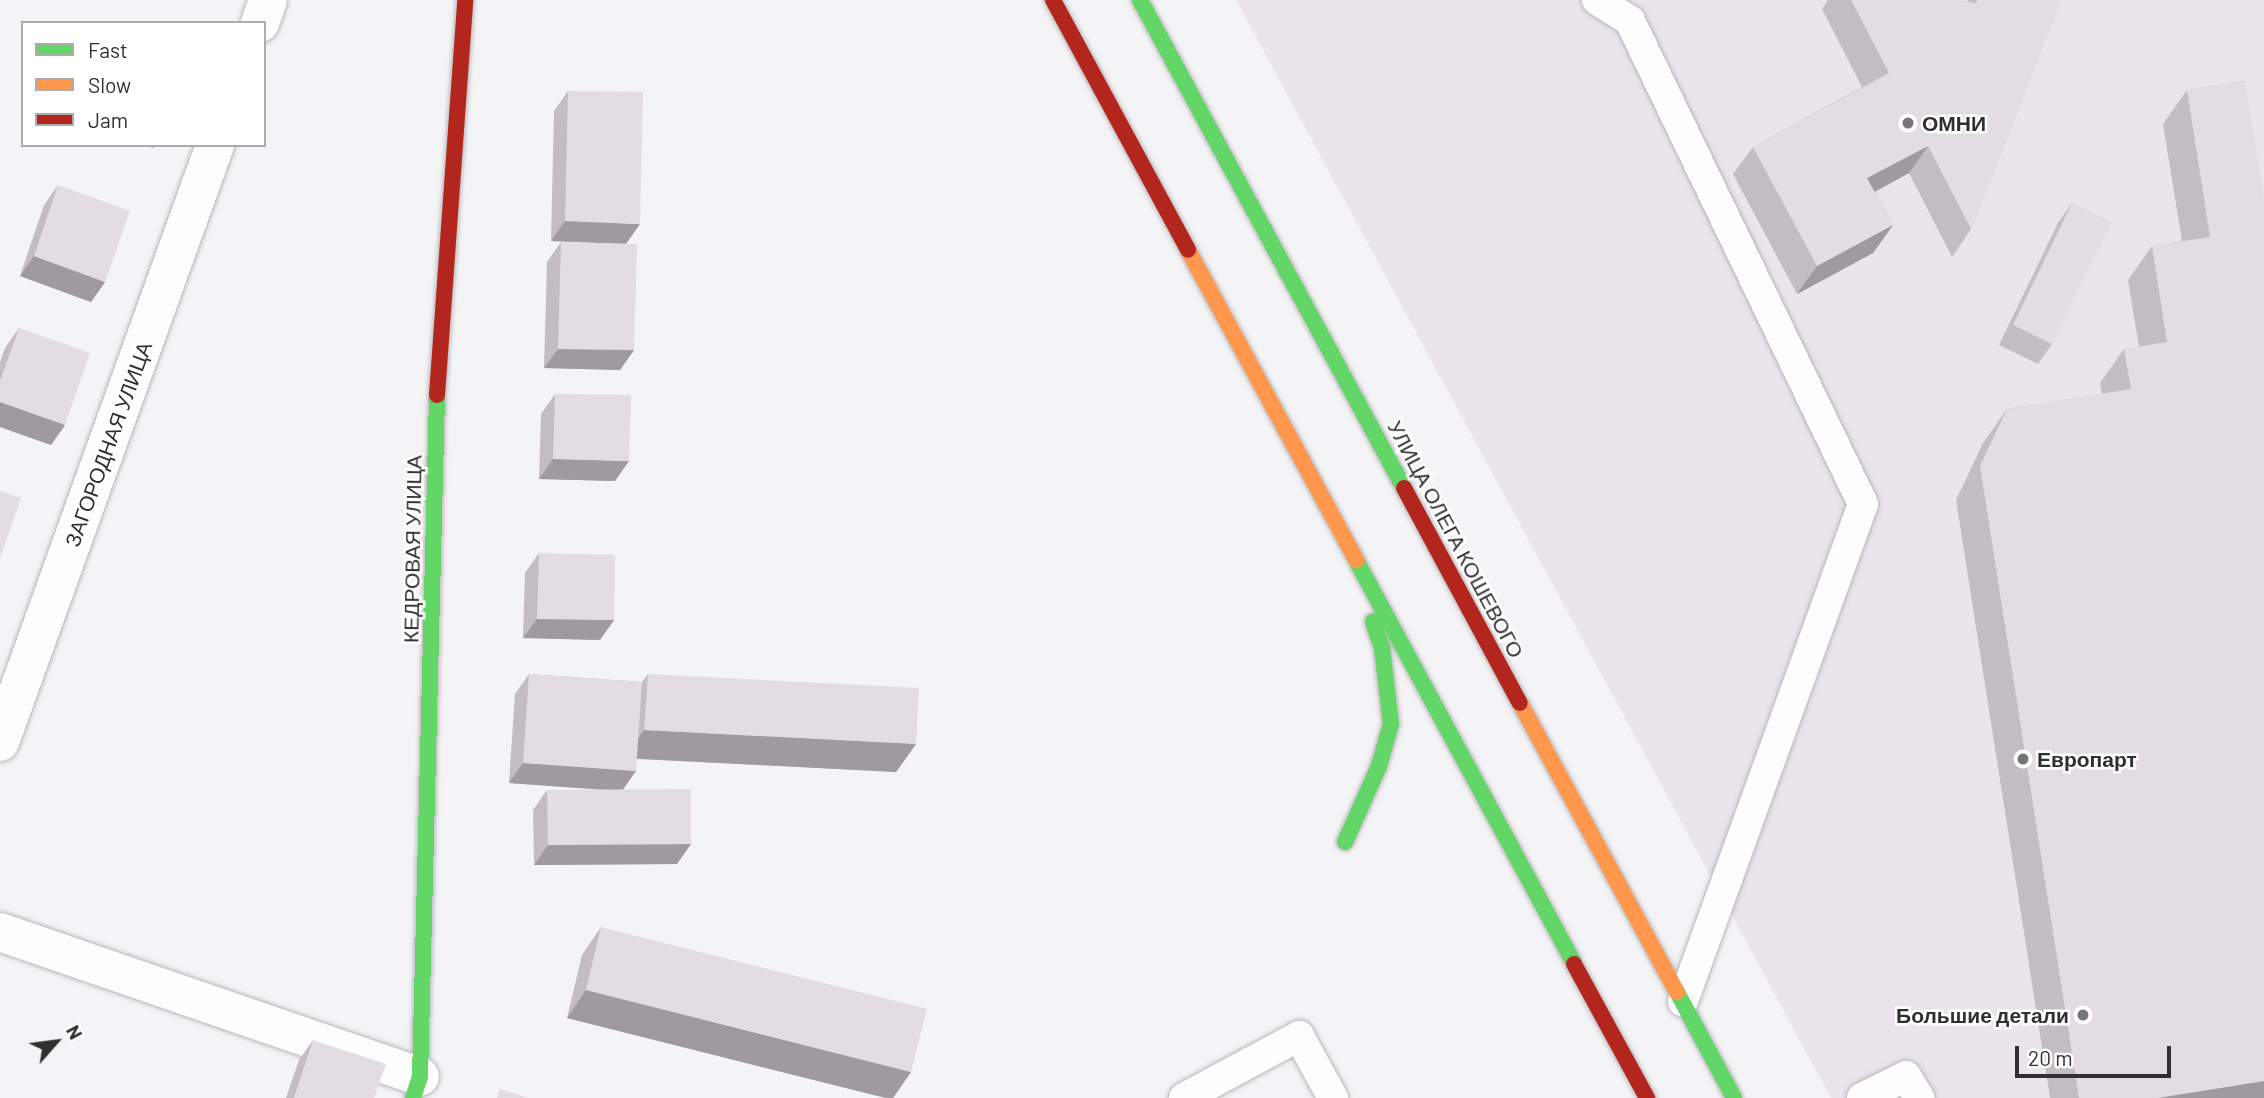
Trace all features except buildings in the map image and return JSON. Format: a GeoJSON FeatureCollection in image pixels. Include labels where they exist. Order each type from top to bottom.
{"type":"FeatureCollection","features":[{"type":"Feature","properties":{"kind":"main road","name":"КЕДРОВАЯ УЛИЦА"},"geometry":{"type":"LineString","coordinates":[[416,1087],[437,379],[465,0]]}},
{"type":"Feature","properties":{"kind":"main road"},"geometry":{"type":"LineString","coordinates":[[1053,0],[1647,1098]]}},
{"type":"Feature","properties":{"kind":"main road","name":"УЛИЦА ОЛЕГА КОШЕВОГО"},"geometry":{"type":"LineString","coordinates":[[1140,0],[1734,1098]]}},
{"type":"Feature","properties":{"kind":"main road"},"geometry":{"type":"LineString","coordinates":[[1345,842],[1379,766],[1391,724],[1382,648],[1346,544]]}},
{"type":"Feature","properties":{"kind":"street"},"geometry":{"type":"LineString","coordinates":[[261,21],[268,0]]}},
{"type":"Feature","properties":{"kind":"street","name":"ЗАГОРОДНАЯ УЛИЦА"},"geometry":{"type":"LineString","coordinates":[[0,742],[214,147]]}},
{"type":"Feature","properties":{"kind":"street"},"geometry":{"type":"LineString","coordinates":[[0,932],[416,1087]]}},
{"type":"Feature","properties":{"kind":"lane"},"geometry":{"type":"LineString","coordinates":[[1597,0],[1630,21],[1863,504],[1683,1001]]}},
{"type":"Feature","properties":{"kind":"lane"},"geometry":{"type":"LineString","coordinates":[[1184,1098],[1299,1036],[1333,1098]]}},
{"type":"Feature","properties":{"kind":"lane"},"geometry":{"type":"LineString","coordinates":[[1862,1098],[1906,1076],[1919,1098]]}},
{"type":"Feature","properties":{"kind":"shaded area"},"geometry":{"type":"Polygon","coordinates":[[[1236,0],[2264,0],[2264,1098],[1831,1098],[1236,0]]]}},
{"type":"Feature","properties":{"kind":"traffic: fast"},"geometry":{"type":"LineString","coordinates":[[1140,0],[1404,488]]}},
{"type":"Feature","properties":{"kind":"traffic: fast"},"geometry":{"type":"LineString","coordinates":[[413,1098],[420,1077],[437,395]]}},
{"type":"Feature","properties":{"kind":"traffic: fast"},"geometry":{"type":"LineString","coordinates":[[1356,560],[1574,964]]}},
{"type":"Feature","properties":{"kind":"traffic: fast"},"geometry":{"type":"LineString","coordinates":[[1345,842],[1379,766],[1391,724],[1382,648],[1373,622]]}},
{"type":"Feature","properties":{"kind":"traffic: fast"},"geometry":{"type":"LineString","coordinates":[[1677,992],[1734,1098]]}},
{"type":"Feature","properties":{"kind":"traffic: slow"},"geometry":{"type":"LineString","coordinates":[[1188,250],[1356,560]]}},
{"type":"Feature","properties":{"kind":"traffic: slow"},"geometry":{"type":"LineString","coordinates":[[1520,703],[1677,992]]}},
{"type":"Feature","properties":{"kind":"traffic: jam"},"geometry":{"type":"LineString","coordinates":[[437,395],[465,0]]}},
{"type":"Feature","properties":{"kind":"traffic: jam"},"geometry":{"type":"LineString","coordinates":[[1053,0],[1188,250]]}},
{"type":"Feature","properties":{"kind":"traffic: jam"},"geometry":{"type":"LineString","coordinates":[[1404,488],[1520,703]]}},
{"type":"Feature","properties":{"kind":"traffic: jam"},"geometry":{"type":"LineString","coordinates":[[1574,964],[1647,1098]]}},
{"type":"Feature","properties":{"kind":"place","name":"ОМНИ"},"geometry":{"type":"Point","coordinates":[1908,123]}},
{"type":"Feature","properties":{"kind":"place","name":"Европарт"},"geometry":{"type":"Point","coordinates":[2023,759]}},
{"type":"Feature","properties":{"kind":"place","name":"Большие детали"},"geometry":{"type":"Point","coordinates":[2083,1015]}}]}
